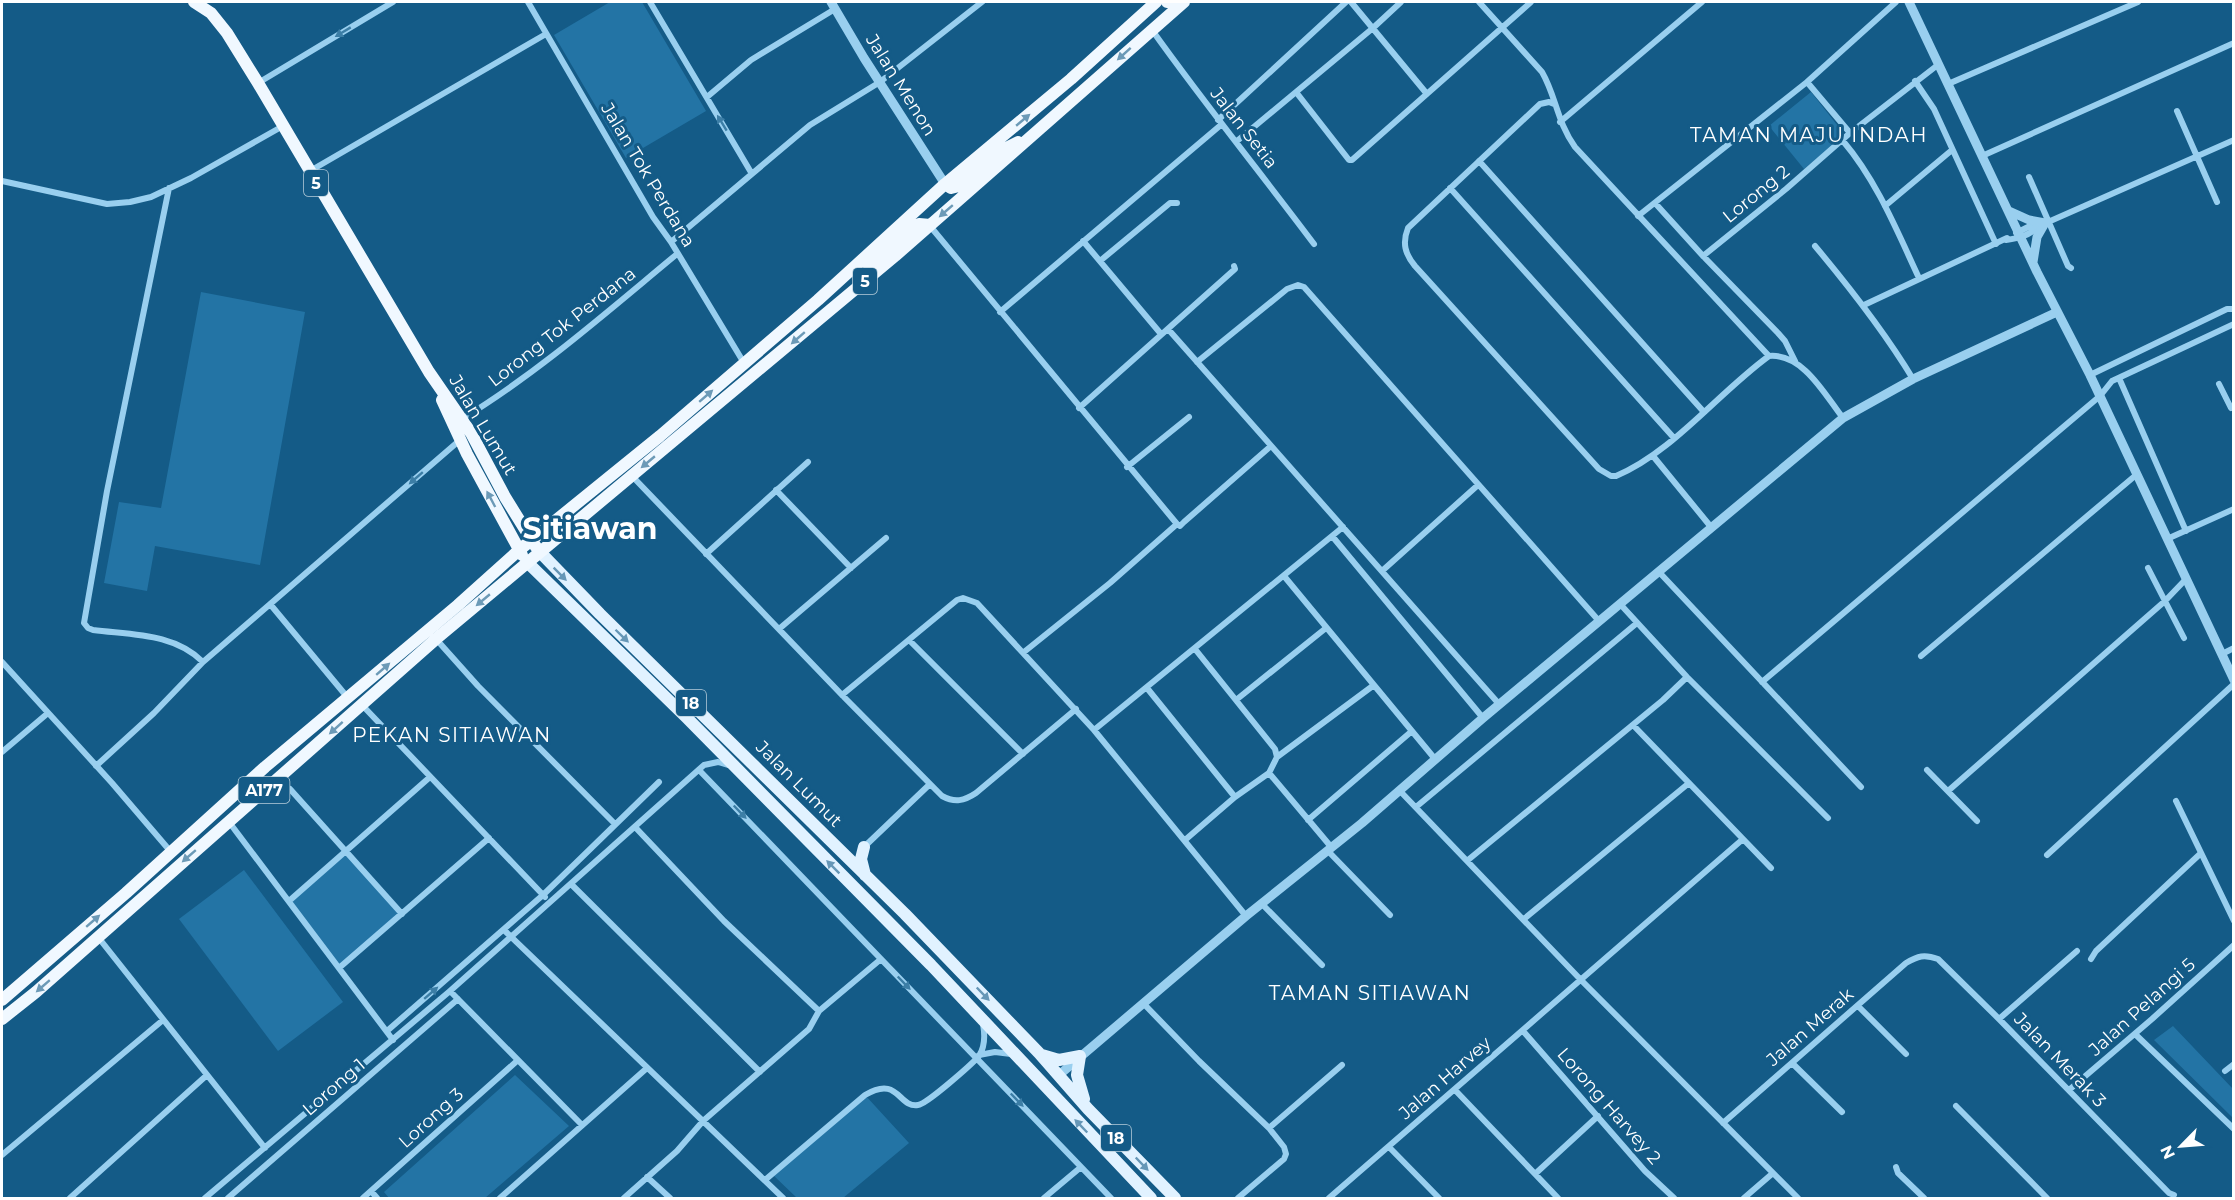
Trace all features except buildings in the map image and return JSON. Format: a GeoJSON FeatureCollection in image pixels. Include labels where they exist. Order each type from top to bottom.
{"type":"FeatureCollection","features":[{"type":"Feature","properties":{"kind":"highway","name":"Jalan Lumut"},"geometry":{"type":"LineString","coordinates":[[194,2],[211,13],[227,33],[258,82],[429,372],[462,419],[540,552]]}},
{"type":"Feature","properties":{"kind":"highway","name":"5"},"geometry":{"type":"LineString","coordinates":[[518,551],[660,436],[818,300],[945,184],[1071,79],[1155,2]]}},
{"type":"Feature","properties":{"kind":"highway","name":"5"},"geometry":{"type":"LineString","coordinates":[[528,563],[930,225],[1184,2]]}},
{"type":"Feature","properties":{"kind":"highway"},"geometry":{"type":"LineString","coordinates":[[1071,79],[1095,68],[1138,28],[1142,26],[1152,29]]}},
{"type":"Feature","properties":{"kind":"highway"},"geometry":{"type":"LineString","coordinates":[[945,184],[951,188],[959,186],[1006,148],[1030,137]]}},
{"type":"Feature","properties":{"kind":"highway"},"geometry":{"type":"LineString","coordinates":[[818,300],[880,256],[913,227],[919,224],[930,225]]}},
{"type":"Feature","properties":{"kind":"highway","name":"Jalan Lumut"},"geometry":{"type":"LineString","coordinates":[[429,372],[460,440],[518,551],[528,563]]}},
{"type":"Feature","properties":{"kind":"highway","name":"A177"},"geometry":{"type":"LineString","coordinates":[[2,1000],[265,767],[458,605],[518,551]]}},
{"type":"Feature","properties":{"kind":"highway","name":"A177"},"geometry":{"type":"LineString","coordinates":[[2,1019],[98,938],[436,639],[528,563]]}},
{"type":"Feature","properties":{"kind":"main road","name":"Jalan Lumut"},"geometry":{"type":"LineString","coordinates":[[540,552],[560,575],[905,914],[1039,1053],[1088,1110],[1175,1198]]}},
{"type":"Feature","properties":{"kind":"main road","name":"Jalan Lumut"},"geometry":{"type":"LineString","coordinates":[[528,563],[950,984],[1151,1198]]}},
{"type":"Feature","properties":{"kind":"main road"},"geometry":{"type":"LineString","coordinates":[[839,849],[851,852],[864,847]]}},
{"type":"Feature","properties":{"kind":"main road"},"geometry":{"type":"LineString","coordinates":[[864,847],[861,859],[865,875]]}},
{"type":"Feature","properties":{"kind":"main road"},"geometry":{"type":"LineString","coordinates":[[905,914],[914,930],[915,937],[910,945]]}},
{"type":"Feature","properties":{"kind":"main road"},"geometry":{"type":"LineString","coordinates":[[942,952],[937,961],[938,966],[942,976],[950,984]]}},
{"type":"Feature","properties":{"kind":"main road"},"geometry":{"type":"LineString","coordinates":[[1039,1053],[1059,1060],[1080,1056],[1078,1083],[1088,1110]]}},
{"type":"Feature","properties":{"kind":"main road"},"geometry":{"type":"LineString","coordinates":[[1026,1066],[1047,1076],[1059,1075],[1057,1091],[1066,1110]]}},
{"type":"Feature","properties":{"kind":"street"},"geometry":{"type":"LineString","coordinates":[[258,82],[393,2]]}},
{"type":"Feature","properties":{"kind":"street","name":"Jalan Tok Perdana"},"geometry":{"type":"LineString","coordinates":[[528,2],[649,210],[671,242],[744,363]]}},
{"type":"Feature","properties":{"kind":"street"},"geometry":{"type":"LineString","coordinates":[[650,2],[752,174]]}},
{"type":"Feature","properties":{"kind":"street"},"geometry":{"type":"LineString","coordinates":[[1000,312],[1220,122],[1346,2]]}},
{"type":"Feature","properties":{"kind":"street"},"geometry":{"type":"LineString","coordinates":[[1351,2],[1427,94]]}},
{"type":"Feature","properties":{"kind":"street"},"geometry":{"type":"LineString","coordinates":[[1237,141],[1401,2]]}},
{"type":"Feature","properties":{"kind":"street"},"geometry":{"type":"LineString","coordinates":[[1479,2],[1542,72],[1549,84],[1560,122],[1575,147],[1769,356]]}},
{"type":"Feature","properties":{"kind":"street"},"geometry":{"type":"LineString","coordinates":[[1296,92],[1351,160],[1531,2]]}},
{"type":"Feature","properties":{"kind":"street"},"geometry":{"type":"LineString","coordinates":[[1560,122],[1702,2]]}},
{"type":"Feature","properties":{"kind":"street"},"geometry":{"type":"LineString","coordinates":[[1638,216],[1808,82],[1896,2]]}},
{"type":"Feature","properties":{"kind":"street"},"geometry":{"type":"LineString","coordinates":[[1909,2],[2033,263],[2090,375],[2234,682],[2047,855]]}},
{"type":"Feature","properties":{"kind":"street"},"geometry":{"type":"LineString","coordinates":[[1948,84],[2138,2]]}},
{"type":"Feature","properties":{"kind":"street"},"geometry":{"type":"LineString","coordinates":[[671,242],[810,125],[879,82],[979,3]]}},
{"type":"Feature","properties":{"kind":"street"},"geometry":{"type":"LineString","coordinates":[[707,97],[761,54],[833,5]]}},
{"type":"Feature","properties":{"kind":"street","name":"Jalan Menon"},"geometry":{"type":"LineString","coordinates":[[833,5],[879,82],[945,184]]}},
{"type":"Feature","properties":{"kind":"street","name":"Jalan Setia"},"geometry":{"type":"LineString","coordinates":[[1152,29],[1314,244]]}},
{"type":"Feature","properties":{"kind":"street"},"geometry":{"type":"LineString","coordinates":[[309,171],[546,34]]}},
{"type":"Feature","properties":{"kind":"street"},"geometry":{"type":"LineString","coordinates":[[1982,156],[2234,43]]}},
{"type":"Feature","properties":{"kind":"street","name":"Lorong 2"},"geometry":{"type":"LineString","coordinates":[[1702,256],[1850,133],[1939,64]]}},
{"type":"Feature","properties":{"kind":"street"},"geometry":{"type":"LineString","coordinates":[[1915,81],[1934,109],[1996,244]]}},
{"type":"Feature","properties":{"kind":"street"},"geometry":{"type":"LineString","coordinates":[[1808,82],[1850,133]]}},
{"type":"Feature","properties":{"kind":"street"},"geometry":{"type":"LineString","coordinates":[[1554,104],[1549,102],[1540,104],[1408,228],[1404,237],[1407,256],[1599,469],[1616,476],[1653,456],[1769,356],[1780,355],[1796,363],[1843,418]]}},
{"type":"Feature","properties":{"kind":"street"},"geometry":{"type":"LineString","coordinates":[[2177,111],[2217,202]]}},
{"type":"Feature","properties":{"kind":"street"},"geometry":{"type":"LineString","coordinates":[[2,181],[107,204],[151,196],[191,178],[284,126]]}},
{"type":"Feature","properties":{"kind":"street"},"geometry":{"type":"LineString","coordinates":[[1864,305],[2020,234],[2030,226],[2044,224],[2234,140]]}},
{"type":"Feature","properties":{"kind":"street"},"geometry":{"type":"LineString","coordinates":[[1843,141],[1856,156],[1885,206],[1919,278]]}},
{"type":"Feature","properties":{"kind":"street"},"geometry":{"type":"LineString","coordinates":[[1885,206],[1952,150]]}},
{"type":"Feature","properties":{"kind":"street"},"geometry":{"type":"LineString","coordinates":[[1479,161],[1703,411]]}},
{"type":"Feature","properties":{"kind":"street"},"geometry":{"type":"LineString","coordinates":[[2029,177],[2044,224],[2071,268]]}},
{"type":"Feature","properties":{"kind":"street"},"geometry":{"type":"LineString","coordinates":[[169,188],[107,491],[84,623],[87,628],[93,630],[154,638],[179,644],[191,650],[203,662]]}},
{"type":"Feature","properties":{"kind":"street"},"geometry":{"type":"LineString","coordinates":[[1450,188],[1674,438]]}},
{"type":"Feature","properties":{"kind":"street"},"geometry":{"type":"LineString","coordinates":[[1100,261],[1170,203],[1177,203]]}},
{"type":"Feature","properties":{"kind":"street"},"geometry":{"type":"LineString","coordinates":[[1655,203],[1702,256],[1778,333],[1785,341],[1796,363]]}},
{"type":"Feature","properties":{"kind":"street"},"geometry":{"type":"LineString","coordinates":[[2009,212],[2044,224]]}},
{"type":"Feature","properties":{"kind":"street"},"geometry":{"type":"LineString","coordinates":[[2033,263],[2037,237],[2044,224]]}},
{"type":"Feature","properties":{"kind":"street"},"geometry":{"type":"LineString","coordinates":[[930,225],[1177,525]]}},
{"type":"Feature","properties":{"kind":"street"},"geometry":{"type":"LineString","coordinates":[[1083,242],[1161,334]]}},
{"type":"Feature","properties":{"kind":"street"},"geometry":{"type":"LineString","coordinates":[[1815,246],[1864,305],[1913,379]]}},
{"type":"Feature","properties":{"kind":"street","name":"Lorong Tok Perdana"},"geometry":{"type":"LineString","coordinates":[[462,419],[533,371],[677,254]]}},
{"type":"Feature","properties":{"kind":"street"},"geometry":{"type":"LineString","coordinates":[[1079,408],[1235,269],[1234,266]]}},
{"type":"Feature","properties":{"kind":"street"},"geometry":{"type":"LineString","coordinates":[[1197,362],[1287,289],[1298,285],[1304,287],[1599,621]]}},
{"type":"Feature","properties":{"kind":"street"},"geometry":{"type":"LineString","coordinates":[[2090,375],[2227,309],[2234,309]]}},
{"type":"Feature","properties":{"kind":"street"},"geometry":{"type":"LineString","coordinates":[[1059,1075],[1261,903],[1330,850],[1499,704],[1843,418],[1913,379],[2057,312]]}},
{"type":"Feature","properties":{"kind":"street"},"geometry":{"type":"LineString","coordinates":[[1762,682],[2100,396],[2112,381],[2234,324]]}},
{"type":"Feature","properties":{"kind":"street"},"geometry":{"type":"LineString","coordinates":[[1168,329],[1499,704]]}},
{"type":"Feature","properties":{"kind":"street"},"geometry":{"type":"LineString","coordinates":[[2119,378],[2186,531]]}},
{"type":"Feature","properties":{"kind":"street"},"geometry":{"type":"LineString","coordinates":[[2219,384],[2233,410]]}},
{"type":"Feature","properties":{"kind":"street"},"geometry":{"type":"LineString","coordinates":[[1127,466],[1190,417]]}},
{"type":"Feature","properties":{"kind":"street"},"geometry":{"type":"LineString","coordinates":[[96,766],[154,713],[203,662],[460,440]]}},
{"type":"Feature","properties":{"kind":"street"},"geometry":{"type":"LineString","coordinates":[[1024,652],[1110,583],[1177,525],[1180,526],[1270,446]]}},
{"type":"Feature","properties":{"kind":"street"},"geometry":{"type":"LineString","coordinates":[[1653,456],[1711,527]]}},
{"type":"Feature","properties":{"kind":"street"},"geometry":{"type":"LineString","coordinates":[[706,554],[808,462]]}},
{"type":"Feature","properties":{"kind":"street"},"geometry":{"type":"LineString","coordinates":[[1921,656],[2136,475]]}},
{"type":"Feature","properties":{"kind":"street"},"geometry":{"type":"LineString","coordinates":[[632,476],[842,695],[930,784],[948,799],[961,801],[976,793],[1076,709]]}},
{"type":"Feature","properties":{"kind":"street"},"geometry":{"type":"LineString","coordinates":[[1382,572],[1478,485]]}},
{"type":"Feature","properties":{"kind":"street"},"geometry":{"type":"LineString","coordinates":[[776,490],[851,568]]}},
{"type":"Feature","properties":{"kind":"street"},"geometry":{"type":"LineString","coordinates":[[2167,540],[2234,509]]}},
{"type":"Feature","properties":{"kind":"street"},"geometry":{"type":"LineString","coordinates":[[1094,730],[1343,527]]}},
{"type":"Feature","properties":{"kind":"street"},"geometry":{"type":"LineString","coordinates":[[1332,536],[1483,718]]}},
{"type":"Feature","properties":{"kind":"street"},"geometry":{"type":"LineString","coordinates":[[779,629],[886,538]]}},
{"type":"Feature","properties":{"kind":"street"},"geometry":{"type":"LineString","coordinates":[[2148,568],[2184,638]]}},
{"type":"Feature","properties":{"kind":"street"},"geometry":{"type":"LineString","coordinates":[[1659,572],[1861,787]]}},
{"type":"Feature","properties":{"kind":"street"},"geometry":{"type":"LineString","coordinates":[[1284,576],[1435,759]]}},
{"type":"Feature","properties":{"kind":"street"},"geometry":{"type":"LineString","coordinates":[[1947,791],[2165,601],[2186,579]]}},
{"type":"Feature","properties":{"kind":"street"},"geometry":{"type":"LineString","coordinates":[[842,695],[957,600],[963,598],[977,603],[987,611],[1076,709],[1246,916]]}},
{"type":"Feature","properties":{"kind":"street"},"geometry":{"type":"LineString","coordinates":[[270,604],[348,698]]}},
{"type":"Feature","properties":{"kind":"street"},"geometry":{"type":"LineString","coordinates":[[1620,605],[1687,677],[1828,818]]}},
{"type":"Feature","properties":{"kind":"street"},"geometry":{"type":"LineString","coordinates":[[1416,807],[1637,624]]}},
{"type":"Feature","properties":{"kind":"street"},"geometry":{"type":"LineString","coordinates":[[1236,700],[1326,628]]}},
{"type":"Feature","properties":{"kind":"street"},"geometry":{"type":"LineString","coordinates":[[436,639],[478,686],[615,825]]}},
{"type":"Feature","properties":{"kind":"street"},"geometry":{"type":"LineString","coordinates":[[909,640],[1023,754]]}},
{"type":"Feature","properties":{"kind":"street"},"geometry":{"type":"LineString","coordinates":[[2222,654],[2234,648]]}},
{"type":"Feature","properties":{"kind":"street"},"geometry":{"type":"LineString","coordinates":[[1195,649],[1275,749],[1277,757]]}},
{"type":"Feature","properties":{"kind":"street"},"geometry":{"type":"LineString","coordinates":[[2,662],[171,852]]}},
{"type":"Feature","properties":{"kind":"street"},"geometry":{"type":"LineString","coordinates":[[1468,860],[1633,725],[1687,677]]}},
{"type":"Feature","properties":{"kind":"street"},"geometry":{"type":"LineString","coordinates":[[1185,840],[1235,797],[1269,772],[1277,757],[1374,685]]}},
{"type":"Feature","properties":{"kind":"street"},"geometry":{"type":"LineString","coordinates":[[1147,688],[1235,797]]}},
{"type":"Feature","properties":{"kind":"street"},"geometry":{"type":"LineString","coordinates":[[361,705],[550,903]]}},
{"type":"Feature","properties":{"kind":"street"},"geometry":{"type":"LineString","coordinates":[[2,752],[48,713]]}},
{"type":"Feature","properties":{"kind":"street"},"geometry":{"type":"LineString","coordinates":[[1633,725],[1771,868]]}},
{"type":"Feature","properties":{"kind":"street"},"geometry":{"type":"LineString","coordinates":[[1308,820],[1412,731]]}},
{"type":"Feature","properties":{"kind":"street"},"geometry":{"type":"LineString","coordinates":[[206,1198],[450,991],[699,770],[710,762],[724,763],[737,769]]}},
{"type":"Feature","properties":{"kind":"street"},"geometry":{"type":"LineString","coordinates":[[699,770],[978,1056],[1111,1198]]}},
{"type":"Feature","properties":{"kind":"street"},"geometry":{"type":"LineString","coordinates":[[1927,770],[1977,821]]}},
{"type":"Feature","properties":{"kind":"street"},"geometry":{"type":"LineString","coordinates":[[1269,772],[1330,850],[1390,915]]}},
{"type":"Feature","properties":{"kind":"street"},"geometry":{"type":"LineString","coordinates":[[288,901],[430,777]]}},
{"type":"Feature","properties":{"kind":"street"},"geometry":{"type":"LineString","coordinates":[[387,1031],[543,895],[659,782]]}},
{"type":"Feature","properties":{"kind":"street"},"geometry":{"type":"LineString","coordinates":[[1524,919],[1689,783]]}},
{"type":"Feature","properties":{"kind":"street"},"geometry":{"type":"LineString","coordinates":[[864,847],[930,784]]}},
{"type":"Feature","properties":{"kind":"street"},"geometry":{"type":"LineString","coordinates":[[290,789],[402,914]]}},
{"type":"Feature","properties":{"kind":"street"},"geometry":{"type":"LineString","coordinates":[[1400,791],[1581,980],[1798,1198]]}},
{"type":"Feature","properties":{"kind":"street"},"geometry":{"type":"LineString","coordinates":[[2176,801],[2234,921]]}},
{"type":"Feature","properties":{"kind":"street"},"geometry":{"type":"LineString","coordinates":[[229,821],[393,1040]]}},
{"type":"Feature","properties":{"kind":"street"},"geometry":{"type":"LineString","coordinates":[[635,827],[722,919],[819,1011]]}},
{"type":"Feature","properties":{"kind":"street"},"geometry":{"type":"LineString","coordinates":[[339,968],[489,838]]}},
{"type":"Feature","properties":{"kind":"street","name":"Jalan Harvey"},"geometry":{"type":"LineString","coordinates":[[1329,1198],[1743,839]]}},
{"type":"Feature","properties":{"kind":"street"},"geometry":{"type":"LineString","coordinates":[[2091,959],[2096,951],[2200,854]]}},
{"type":"Feature","properties":{"kind":"street"},"geometry":{"type":"LineString","coordinates":[[571,884],[760,1072]]}},
{"type":"Feature","properties":{"kind":"street"},"geometry":{"type":"LineString","coordinates":[[1261,903],[1322,965]]}},
{"type":"Feature","properties":{"kind":"street"},"geometry":{"type":"LineString","coordinates":[[504,930],[783,1198]]}},
{"type":"Feature","properties":{"kind":"street"},"geometry":{"type":"LineString","coordinates":[[98,938],[265,1148]]}},
{"type":"Feature","properties":{"kind":"street","name":"Jalan Pelangi 5"},"geometry":{"type":"LineString","coordinates":[[2069,1090],[2234,945]]}},
{"type":"Feature","properties":{"kind":"street"},"geometry":{"type":"LineString","coordinates":[[1999,1019],[2078,951]]}},
{"type":"Feature","properties":{"kind":"street","name":"Jalan Merak 3"},"geometry":{"type":"LineString","coordinates":[[1919,956],[1938,959],[2174,1196]]}},
{"type":"Feature","properties":{"kind":"street","name":"Jalan Merak"},"geometry":{"type":"LineString","coordinates":[[1723,1123],[1906,963],[1919,956]]}},
{"type":"Feature","properties":{"kind":"street"},"geometry":{"type":"LineString","coordinates":[[624,1198],[677,1151],[704,1121],[809,1029],[819,1011],[881,959]]}},
{"type":"Feature","properties":{"kind":"street"},"geometry":{"type":"LineString","coordinates":[[450,991],[582,1125]]}},
{"type":"Feature","properties":{"kind":"street","name":"Lorong 1"},"geometry":{"type":"LineString","coordinates":[[228,1198],[458,999]]}},
{"type":"Feature","properties":{"kind":"street"},"geometry":{"type":"LineString","coordinates":[[1143,1003],[1269,1128],[1284,1147],[1286,1154],[1284,1159],[1238,1198]]}},
{"type":"Feature","properties":{"kind":"street"},"geometry":{"type":"LineString","coordinates":[[1858,1006],[1906,1054]]}},
{"type":"Feature","properties":{"kind":"street"},"geometry":{"type":"LineString","coordinates":[[765,1180],[876,1088],[890,1089],[912,1105],[919,1106],[945,1087],[978,1056],[984,1038],[982,1018]]}},
{"type":"Feature","properties":{"kind":"street"},"geometry":{"type":"LineString","coordinates":[[2,1155],[164,1020]]}},
{"type":"Feature","properties":{"kind":"street","name":"Lorong Harvey 2"},"geometry":{"type":"LineString","coordinates":[[1523,1031],[1645,1171],[1674,1198]]}},
{"type":"Feature","properties":{"kind":"street"},"geometry":{"type":"LineString","coordinates":[[2135,1034],[2234,1129]]}},
{"type":"Feature","properties":{"kind":"street"},"geometry":{"type":"LineString","coordinates":[[978,1056],[995,1052],[1017,1055]]}},
{"type":"Feature","properties":{"kind":"street","name":"Lorong 3"},"geometry":{"type":"LineString","coordinates":[[363,1198],[518,1060]]}},
{"type":"Feature","properties":{"kind":"street"},"geometry":{"type":"LineString","coordinates":[[1792,1063],[1842,1112]]}},
{"type":"Feature","properties":{"kind":"street"},"geometry":{"type":"LineString","coordinates":[[2225,1071],[2234,1064]]}},
{"type":"Feature","properties":{"kind":"street"},"geometry":{"type":"LineString","coordinates":[[1269,1128],[1342,1065]]}},
{"type":"Feature","properties":{"kind":"street"},"geometry":{"type":"LineString","coordinates":[[500,1198],[647,1068]]}},
{"type":"Feature","properties":{"kind":"street"},"geometry":{"type":"LineString","coordinates":[[70,1198],[207,1075]]}},
{"type":"Feature","properties":{"kind":"street"},"geometry":{"type":"LineString","coordinates":[[1455,1090],[1558,1198]]}},
{"type":"Feature","properties":{"kind":"street"},"geometry":{"type":"LineString","coordinates":[[1956,1106],[2047,1198]]}},
{"type":"Feature","properties":{"kind":"street"},"geometry":{"type":"LineString","coordinates":[[1535,1174],[1598,1116]]}},
{"type":"Feature","properties":{"kind":"street"},"geometry":{"type":"LineString","coordinates":[[1389,1147],[1439,1198]]}},
{"type":"Feature","properties":{"kind":"street"},"geometry":{"type":"LineString","coordinates":[[1044,1198],[1081,1167]]}},
{"type":"Feature","properties":{"kind":"street"},"geometry":{"type":"LineString","coordinates":[[1896,1167],[1898,1173],[1924,1198]]}},
{"type":"Feature","properties":{"kind":"street"},"geometry":{"type":"LineString","coordinates":[[1744,1198],[1773,1173]]}},
{"type":"Feature","properties":{"kind":"street"},"geometry":{"type":"LineString","coordinates":[[648,1177],[670,1198]]}},
{"type":"Feature","properties":{"kind":"street"},"geometry":{"type":"LineString","coordinates":[[372,1191],[377,1198]]}},
{"type":"Feature","properties":{"kind":"shaded area"},"geometry":{"type":"Polygon","coordinates":[[[610,2],[642,2],[706,111],[626,158],[554,35],[610,2]]]}},
{"type":"Feature","properties":{"kind":"shaded area"},"geometry":{"type":"Polygon","coordinates":[[[1811,92],[1845,135],[1804,169],[1769,126],[1811,92]]]}},
{"type":"Feature","properties":{"kind":"shaded area"},"geometry":{"type":"Polygon","coordinates":[[[201,292],[305,312],[260,565],[155,546],[147,591],[104,583],[119,502],[161,508],[201,292]]]}},
{"type":"Feature","properties":{"kind":"shaded area"},"geometry":{"type":"Polygon","coordinates":[[[345,851],[402,914],[339,968],[289,901],[345,851]]]}},
{"type":"Feature","properties":{"kind":"shaded area"},"geometry":{"type":"Polygon","coordinates":[[[244,870],[343,1002],[278,1051],[179,919],[244,870]]]}},
{"type":"Feature","properties":{"kind":"shaded area"},"geometry":{"type":"Polygon","coordinates":[[[2173,1026],[2233,1089],[2233,1118],[2154,1040],[2173,1026]]]}},
{"type":"Feature","properties":{"kind":"shaded area"},"geometry":{"type":"Polygon","coordinates":[[[515,1075],[569,1126],[485,1198],[389,1198],[384,1192],[515,1075]]]}},
{"type":"Feature","properties":{"kind":"shaded area"},"geometry":{"type":"Polygon","coordinates":[[[865,1095],[909,1143],[843,1198],[797,1198],[772,1174],[865,1095]]]}},
{"type":"Feature","properties":{"kind":"district","name":"TAMAN MAJU INDAH"},"geometry":{"type":"Point","coordinates":[1809,135]}},
{"type":"Feature","properties":{"kind":"district","name":"Sitiawan"},"geometry":{"type":"Point","coordinates":[590,528]}},
{"type":"Feature","properties":{"kind":"district","name":"PEKAN SITIAWAN"},"geometry":{"type":"Point","coordinates":[452,735]}},
{"type":"Feature","properties":{"kind":"district","name":"TAMAN SITIAWAN"},"geometry":{"type":"Point","coordinates":[1370,993]}}]}
